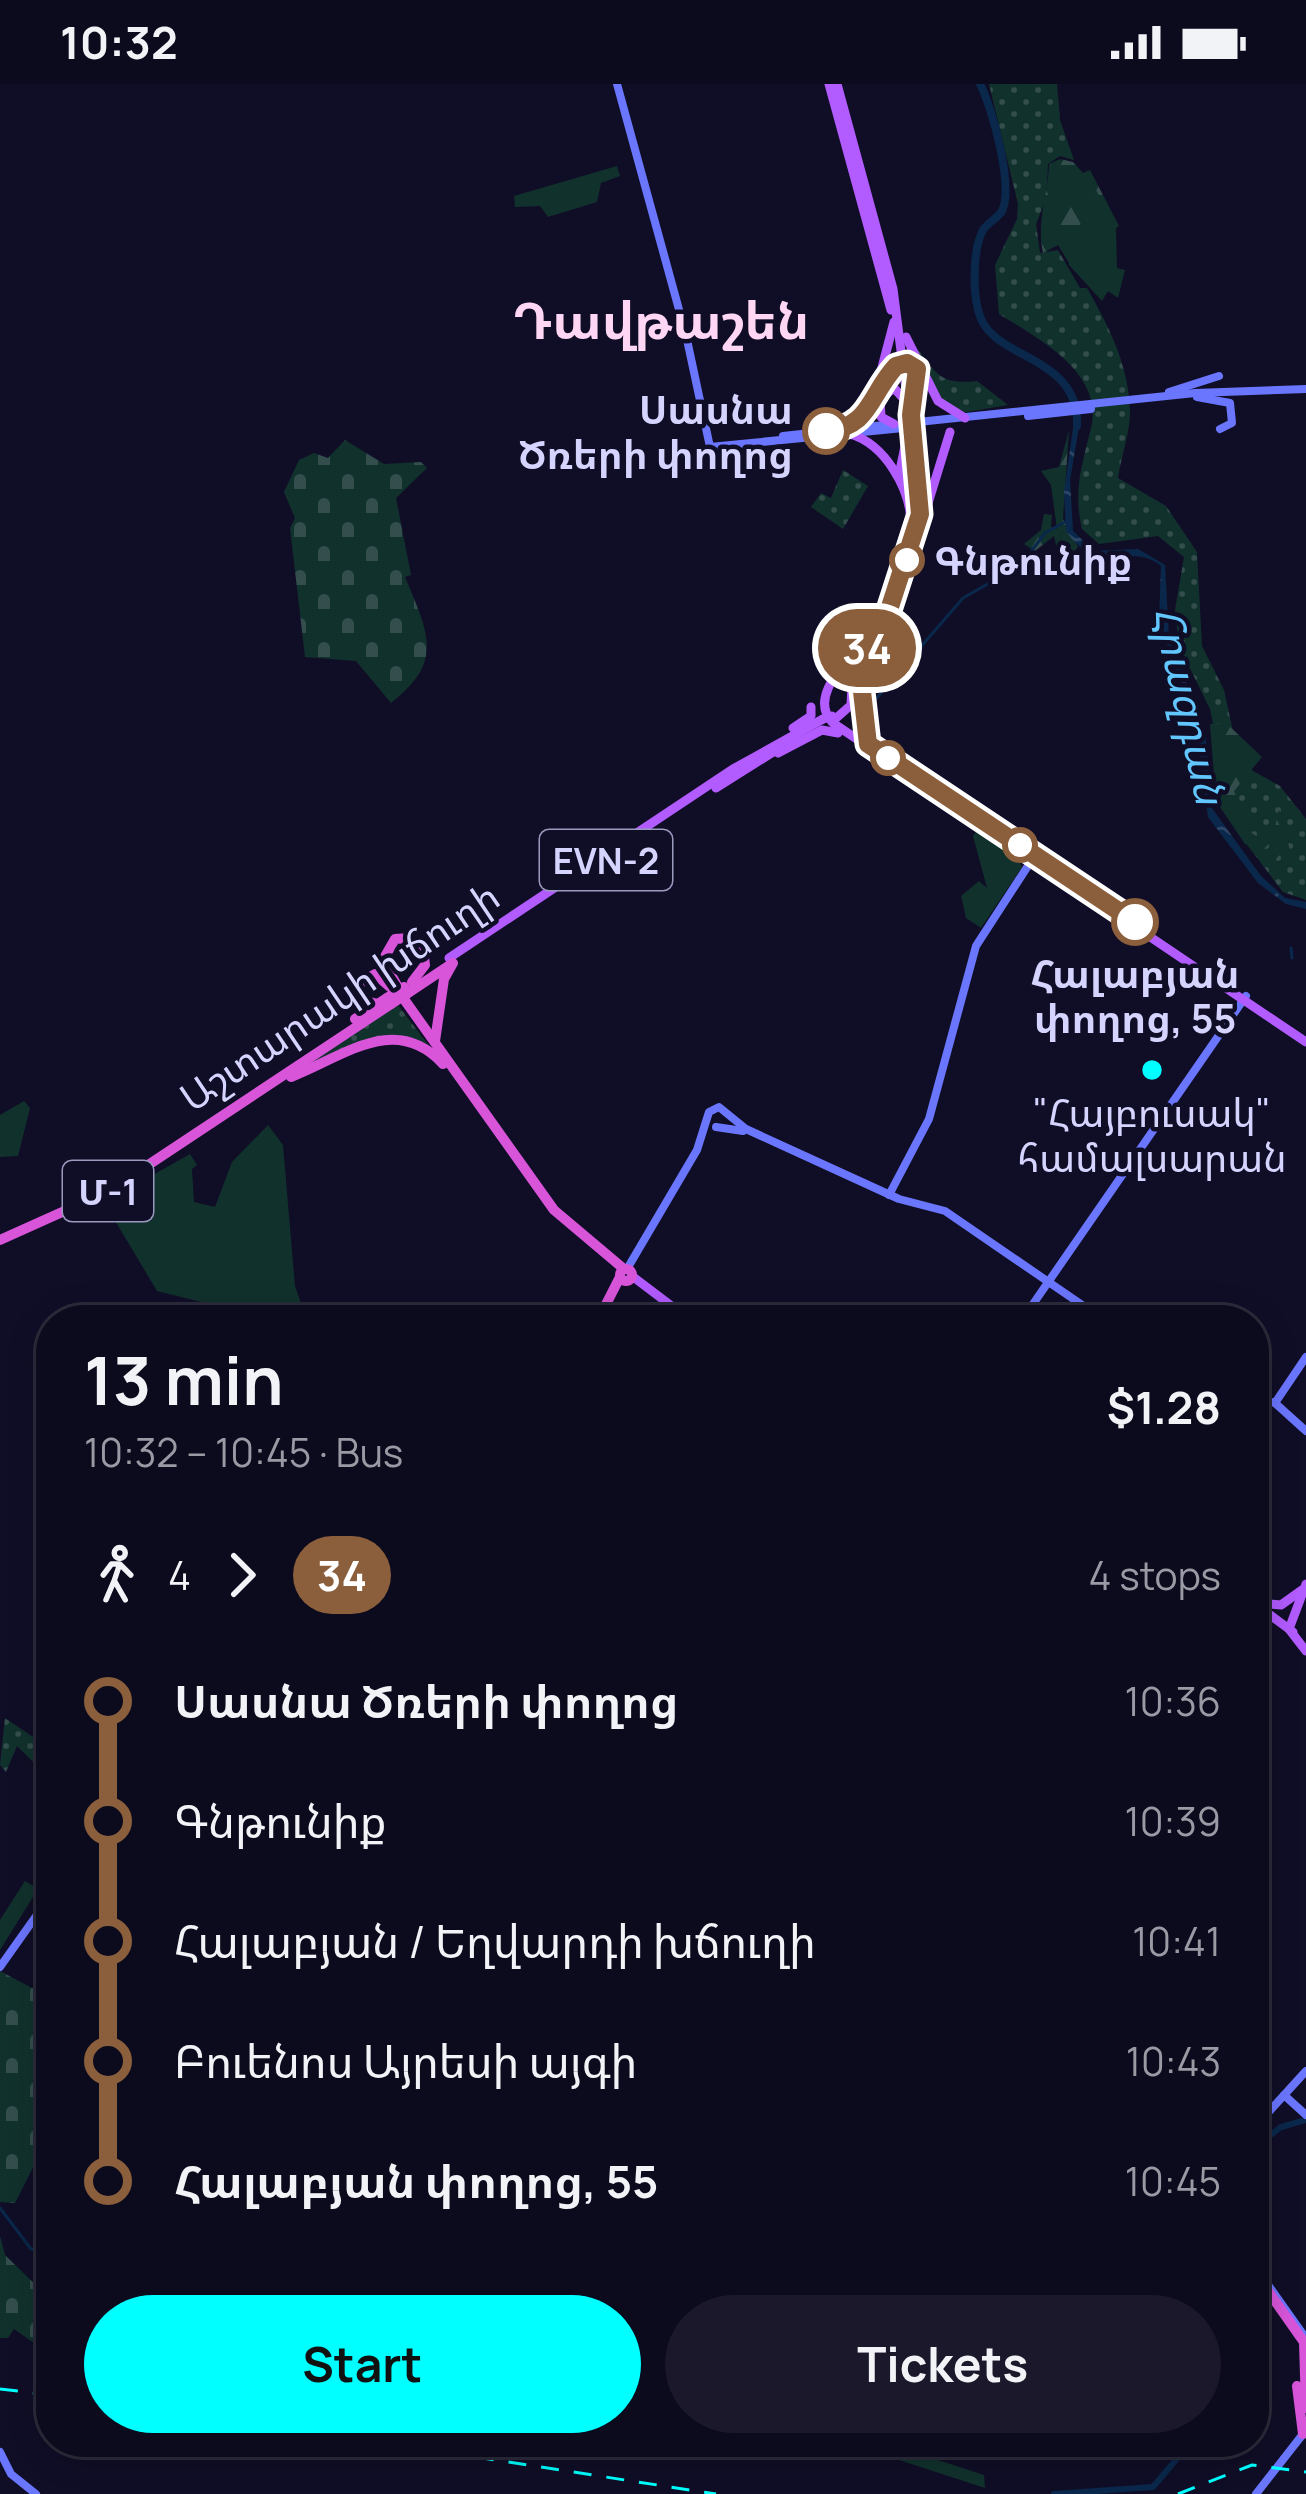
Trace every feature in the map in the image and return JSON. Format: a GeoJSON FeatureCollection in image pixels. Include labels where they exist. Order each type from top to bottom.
{"type":"FeatureCollection","features":[{"type":"Feature","properties":{"kind":"highway"},"geometry":{"type":"LineString","coordinates":[[408,987],[425,965],[423,949],[410,938],[395,939],[383,955],[385,969],[436,1044],[554,1210],[626,1275]]}},
{"type":"Feature","properties":{"kind":"highway","name":"Աշտարակի խճուղի"},"geometry":{"type":"LineString","coordinates":[[206,1124],[451,960]]}},
{"type":"Feature","properties":{"kind":"highway"},"geometry":{"type":"LineString","coordinates":[[436,1044],[441,995],[451,960]]}},
{"type":"Feature","properties":{"kind":"highway"},"geometry":{"type":"LineString","coordinates":[[385,1002],[365,1002],[357,992],[368,975],[388,985],[551,1213],[626,1275]]}},
{"type":"Feature","properties":{"kind":"highway","name":"Աշտարակի խճուղի"},"geometry":{"type":"LineString","coordinates":[[0,1238],[89,1197],[251,1097],[385,1002]]}},
{"type":"Feature","properties":{"kind":"highway"},"geometry":{"type":"LineString","coordinates":[[251,1097],[381,1038],[424,1047],[460,1083]]}},
{"type":"Feature","properties":{"kind":"highway"},"geometry":{"type":"LineString","coordinates":[[609,1305],[626,1275]]}},
{"type":"Feature","properties":{"kind":"highway"},"geometry":{"type":"LineString","coordinates":[[1269,2288],[1303,2345],[1305,2416]]}},
{"type":"Feature","properties":{"kind":"highway"},"geometry":{"type":"LineString","coordinates":[[1271,2290],[1302,2358],[1305,2416]]}},
{"type":"Feature","properties":{"kind":"highway"},"geometry":{"type":"LineString","coordinates":[[1293,2332],[1303,2345],[1296,2411],[1305,2416]]}},
{"type":"Feature","properties":{"kind":"main road"},"geometry":{"type":"LineString","coordinates":[[618,84],[713,443],[1150,399],[1306,390]]}},
{"type":"Feature","properties":{"kind":"main road"},"geometry":{"type":"LineString","coordinates":[[833,84],[896,321],[915,496],[892,601],[859,665],[869,748]]}},
{"type":"Feature","properties":{"kind":"main road"},"geometry":{"type":"LineString","coordinates":[[896,321],[921,505],[910,549]]}},
{"type":"Feature","properties":{"kind":"main road"},"geometry":{"type":"LineString","coordinates":[[874,398],[896,321]]}},
{"type":"Feature","properties":{"kind":"main road"},"geometry":{"type":"LineString","coordinates":[[896,321],[938,401],[968,420]]}},
{"type":"Feature","properties":{"kind":"main road"},"geometry":{"type":"LineString","coordinates":[[849,432],[866,416],[892,369],[913,364],[920,379],[899,475],[908,488],[927,485],[940,445],[968,420]]}},
{"type":"Feature","properties":{"kind":"main road"},"geometry":{"type":"LineString","coordinates":[[1150,399],[1219,376]]}},
{"type":"Feature","properties":{"kind":"main road"},"geometry":{"type":"LineString","coordinates":[[904,398],[894,388],[880,399],[881,417],[908,424]]}},
{"type":"Feature","properties":{"kind":"main road"},"geometry":{"type":"LineString","coordinates":[[1150,399],[1306,390]]}},
{"type":"Feature","properties":{"kind":"main road"},"geometry":{"type":"LineString","coordinates":[[1195,397],[1228,400],[1232,423],[1220,429]]}},
{"type":"Feature","properties":{"kind":"main road"},"geometry":{"type":"LineString","coordinates":[[849,432],[880,450],[908,503],[911,527]]}},
{"type":"Feature","properties":{"kind":"main road"},"geometry":{"type":"LineString","coordinates":[[950,432],[910,549],[887,600],[822,704],[829,720],[1306,1039]]}},
{"type":"Feature","properties":{"kind":"main road"},"geometry":{"type":"LineString","coordinates":[[828,720],[851,705],[857,656],[892,601]]}},
{"type":"Feature","properties":{"kind":"main road"},"geometry":{"type":"LineString","coordinates":[[849,696],[853,652]]}},
{"type":"Feature","properties":{"kind":"main road"},"geometry":{"type":"LineString","coordinates":[[849,696],[839,687],[832,689],[826,704],[829,716],[869,748]]}},
{"type":"Feature","properties":{"kind":"main road","name":"Աշտարակի խճուղի"},"geometry":{"type":"LineString","coordinates":[[700,795],[828,720],[849,696]]}},
{"type":"Feature","properties":{"kind":"main road"},"geometry":{"type":"LineString","coordinates":[[761,751],[811,716],[811,707]]}},
{"type":"Feature","properties":{"kind":"main road","name":"Աշտարակի խճուղի"},"geometry":{"type":"LineString","coordinates":[[451,960],[761,751],[828,720]]}},
{"type":"Feature","properties":{"kind":"main road"},"geometry":{"type":"LineString","coordinates":[[736,776],[822,730],[869,748]]}},
{"type":"Feature","properties":{"kind":"main road"},"geometry":{"type":"LineString","coordinates":[[889,1195],[929,1119],[976,946],[1033,856]]}},
{"type":"Feature","properties":{"kind":"main road"},"geometry":{"type":"LineString","coordinates":[[1032,1305],[1244,998]]}},
{"type":"Feature","properties":{"kind":"main road"},"geometry":{"type":"LineString","coordinates":[[626,1275],[716,1107],[746,1130],[889,1195]]}},
{"type":"Feature","properties":{"kind":"main road"},"geometry":{"type":"LineString","coordinates":[[626,1275],[727,1113]]}},
{"type":"Feature","properties":{"kind":"main road"},"geometry":{"type":"LineString","coordinates":[[707,1118],[889,1195],[949,1213],[1082,1305]]}},
{"type":"Feature","properties":{"kind":"main road"},"geometry":{"type":"LineString","coordinates":[[626,1275],[667,1305]]}},
{"type":"Feature","properties":{"kind":"main road"},"geometry":{"type":"LineString","coordinates":[[1275,1402],[1306,1358]]}},
{"type":"Feature","properties":{"kind":"main road"},"geometry":{"type":"LineString","coordinates":[[1269,1401],[1306,1431]]}},
{"type":"Feature","properties":{"kind":"main road"},"geometry":{"type":"LineString","coordinates":[[1269,1605],[1281,1605],[1306,1585]]}},
{"type":"Feature","properties":{"kind":"main road"},"geometry":{"type":"LineString","coordinates":[[1291,1630],[1306,1585]]}},
{"type":"Feature","properties":{"kind":"main road"},"geometry":{"type":"LineString","coordinates":[[1291,1630],[1306,1596]]}},
{"type":"Feature","properties":{"kind":"main road"},"geometry":{"type":"LineString","coordinates":[[1269,1615],[1306,1648]]}},
{"type":"Feature","properties":{"kind":"main road"},"geometry":{"type":"LineString","coordinates":[[0,1966],[36,1916]]}},
{"type":"Feature","properties":{"kind":"main road"},"geometry":{"type":"LineString","coordinates":[[1269,2112],[1306,2071]]}},
{"type":"Feature","properties":{"kind":"main road"},"geometry":{"type":"LineString","coordinates":[[1285,2094],[1306,2113]]}},
{"type":"Feature","properties":{"kind":"main road"},"geometry":{"type":"LineString","coordinates":[[1256,2494],[1305,2416]]}},
{"type":"Feature","properties":{"kind":"main road"},"geometry":{"type":"LineString","coordinates":[[0,2452],[10,2474],[36,2494]]}},
{"type":"Feature","properties":{"kind":"green space"},"geometry":{"type":"Polygon","coordinates":[[[989,84],[1057,84],[1060,120],[1074,160],[1060,156],[1048,164],[1046,199],[1036,224],[1040,253],[1058,250],[1080,288],[1087,288],[1116,347],[1130,412],[1118,478],[1166,506],[1197,552],[1202,646],[1224,690],[1238,754],[1253,771],[1280,786],[1306,819],[1306,900],[1283,892],[1235,829],[1210,709],[1179,646],[1175,610],[1184,557],[1158,536],[1099,544],[1082,529],[1079,490],[1092,408],[1088,390],[1065,359],[999,314],[995,265],[1017,219],[1018,204],[989,84]]]}},
{"type":"Feature","properties":{"kind":"green space"},"geometry":{"type":"Polygon","coordinates":[[[1060,159],[1073,162],[1083,173],[1090,170],[1119,226],[1069,263],[1058,245],[1043,253],[1041,241],[1049,164],[1060,159]]]}},
{"type":"Feature","properties":{"kind":"green space"},"geometry":{"type":"Polygon","coordinates":[[[617,166],[620,176],[601,183],[597,202],[548,217],[540,206],[515,207],[514,196],[617,166]]]}},
{"type":"Feature","properties":{"kind":"green space"},"geometry":{"type":"Polygon","coordinates":[[[1096,190],[1116,228],[1117,268],[1125,270],[1118,298],[1108,291],[1102,301],[1069,265],[1069,249],[1096,190]]]}},
{"type":"Feature","properties":{"kind":"green space"},"geometry":{"type":"Polygon","coordinates":[[[909,338],[944,378],[977,381],[1008,405],[961,413],[940,400],[909,338]]]}},
{"type":"Feature","properties":{"kind":"green space"},"geometry":{"type":"Polygon","coordinates":[[[1069,430],[1063,519],[1078,547],[1069,558],[1058,554],[1054,536],[1035,551],[1024,544],[1041,530],[1044,514],[1052,515],[1051,527],[1057,529],[1051,485],[1041,471],[1059,467],[1069,430]]]}},
{"type":"Feature","properties":{"kind":"green space"},"geometry":{"type":"Polygon","coordinates":[[[345,440],[384,464],[421,462],[427,468],[396,498],[411,575],[405,577],[425,630],[425,659],[408,688],[391,703],[356,661],[305,657],[290,528],[295,518],[284,492],[299,460],[314,453],[328,458],[345,440]]]}},
{"type":"Feature","properties":{"kind":"green space"},"geometry":{"type":"Polygon","coordinates":[[[843,470],[868,486],[843,529],[811,507],[821,493],[831,498],[843,470]]]}},
{"type":"Feature","properties":{"kind":"green space"},"geometry":{"type":"Polygon","coordinates":[[[1226,723],[1262,757],[1234,791],[1249,831],[1263,841],[1274,832],[1279,809],[1292,858],[1281,853],[1272,864],[1268,862],[1272,840],[1265,848],[1245,844],[1216,801],[1210,724],[1226,723]]]}},
{"type":"Feature","properties":{"kind":"green space"},"geometry":{"type":"Polygon","coordinates":[[[978,829],[1017,856],[1022,867],[981,928],[966,918],[961,896],[979,881],[987,888],[973,836],[978,829]]]}},
{"type":"Feature","properties":{"kind":"green space"},"geometry":{"type":"Polygon","coordinates":[[[398,1005],[429,1046],[408,1040],[369,1041],[276,1082],[398,1005]]]}},
{"type":"Feature","properties":{"kind":"green space"},"geometry":{"type":"Polygon","coordinates":[[[24,1101],[30,1108],[18,1156],[0,1157],[0,1115],[24,1101]]]}},
{"type":"Feature","properties":{"kind":"green space"},"geometry":{"type":"Polygon","coordinates":[[[268,1125],[283,1145],[295,1286],[302,1305],[203,1305],[157,1291],[111,1214],[117,1209],[112,1198],[190,1154],[197,1165],[192,1169],[194,1202],[215,1207],[232,1162],[268,1125]]]}},
{"type":"Feature","properties":{"kind":"green space"},"geometry":{"type":"Polygon","coordinates":[[[5,1718],[36,1739],[36,1765],[17,1746],[6,1772],[0,1765],[5,1718]]]}},
{"type":"Feature","properties":{"kind":"green space"},"geometry":{"type":"Polygon","coordinates":[[[25,1881],[36,1888],[0,1950],[0,1920],[25,1881]]]}},
{"type":"Feature","properties":{"kind":"green space"},"geometry":{"type":"Polygon","coordinates":[[[0,1971],[36,1990],[36,2162],[15,2203],[0,2202],[0,1971]]]}},
{"type":"Feature","properties":{"kind":"green space"},"geometry":{"type":"Polygon","coordinates":[[[0,2236],[5,2255],[36,2285],[36,2344],[14,2329],[8,2338],[0,2338],[0,2236]]]}},
{"type":"Feature","properties":{"kind":"green space"},"geometry":{"type":"Polygon","coordinates":[[[890,2457],[929,2457],[984,2475],[985,2488],[890,2457]]]}},
{"type":"Feature","properties":{"kind":"water"},"geometry":{"type":"Polygon","coordinates":[[[1074,421],[1080,421],[1070,480],[1073,531],[1094,551],[1138,549],[1165,565],[1169,639],[1205,730],[1211,807],[1261,876],[1285,898],[1306,902],[1306,909],[1286,904],[1258,883],[1208,817],[1194,717],[1159,624],[1161,566],[1138,556],[1091,553],[1066,531],[1064,492],[1074,421]]]}},
{"type":"Feature","properties":{"kind":"waterway","name":"Հրազդան"},"geometry":{"type":"LineString","coordinates":[[980,84],[995,128],[1005,199],[1002,211],[983,230],[977,250],[979,312],[992,334],[1066,386],[1075,404],[1077,426]]}},
{"type":"Feature","properties":{"kind":"waterway"},"geometry":{"type":"LineString","coordinates":[[868,708],[963,598],[1021,565],[1045,533],[1065,522]]}},
{"type":"Feature","properties":{"kind":"waterway"},"geometry":{"type":"LineString","coordinates":[[1291,948],[1292,958]]}},
{"type":"Feature","properties":{"kind":"waterway"},"geometry":{"type":"LineString","coordinates":[[1269,2136],[1281,2127],[1306,2120]]}},
{"type":"Feature","properties":{"kind":"waterway"},"geometry":{"type":"LineString","coordinates":[[0,2208],[36,2250]]}},
{"type":"Feature","properties":{"kind":"waterway"},"geometry":{"type":"LineString","coordinates":[[1054,2494],[1153,2487],[1178,2457]]}},
{"type":"Feature","properties":{"kind":"railway"},"geometry":{"type":"LineString","coordinates":[[0,2389],[36,2393]]}},
{"type":"Feature","properties":{"kind":"railway"},"geometry":{"type":"LineString","coordinates":[[476,2457],[716,2494]]}},
{"type":"Feature","properties":{"kind":"railway"},"geometry":{"type":"LineString","coordinates":[[1178,2494],[1252,2465],[1306,2472]]}},
{"type":"Feature","properties":{"kind":"bus line","name":"34"},"geometry":{"type":"LineString","coordinates":[[826,431],[848,429],[863,419],[896,366],[907,363],[917,369],[920,379],[911,415],[920,514],[889,610],[859,665],[868,744],[1135,922]]}},
{"type":"Feature","properties":{"kind":"place","name":"Սասնա Ծռերի փողոց"},"geometry":{"type":"Point","coordinates":[826,431]}},
{"type":"Feature","properties":{"kind":"place","name":"Գնթունիք"},"geometry":{"type":"Point","coordinates":[907,560]}},
{"type":"Feature","properties":{"kind":"place","name":"Հալաբյան փողոց, 55"},"geometry":{"type":"Point","coordinates":[1135,922]}},
{"type":"Feature","properties":{"kind":"place","name":"\"Հայբուսակ\" համալսարան"},"geometry":{"type":"Point","coordinates":[1152,1070]}},
{"type":"Feature","properties":{"kind":"district","name":"Դավթաշեն"},"geometry":{"type":"Point","coordinates":[661,319]}}]}
